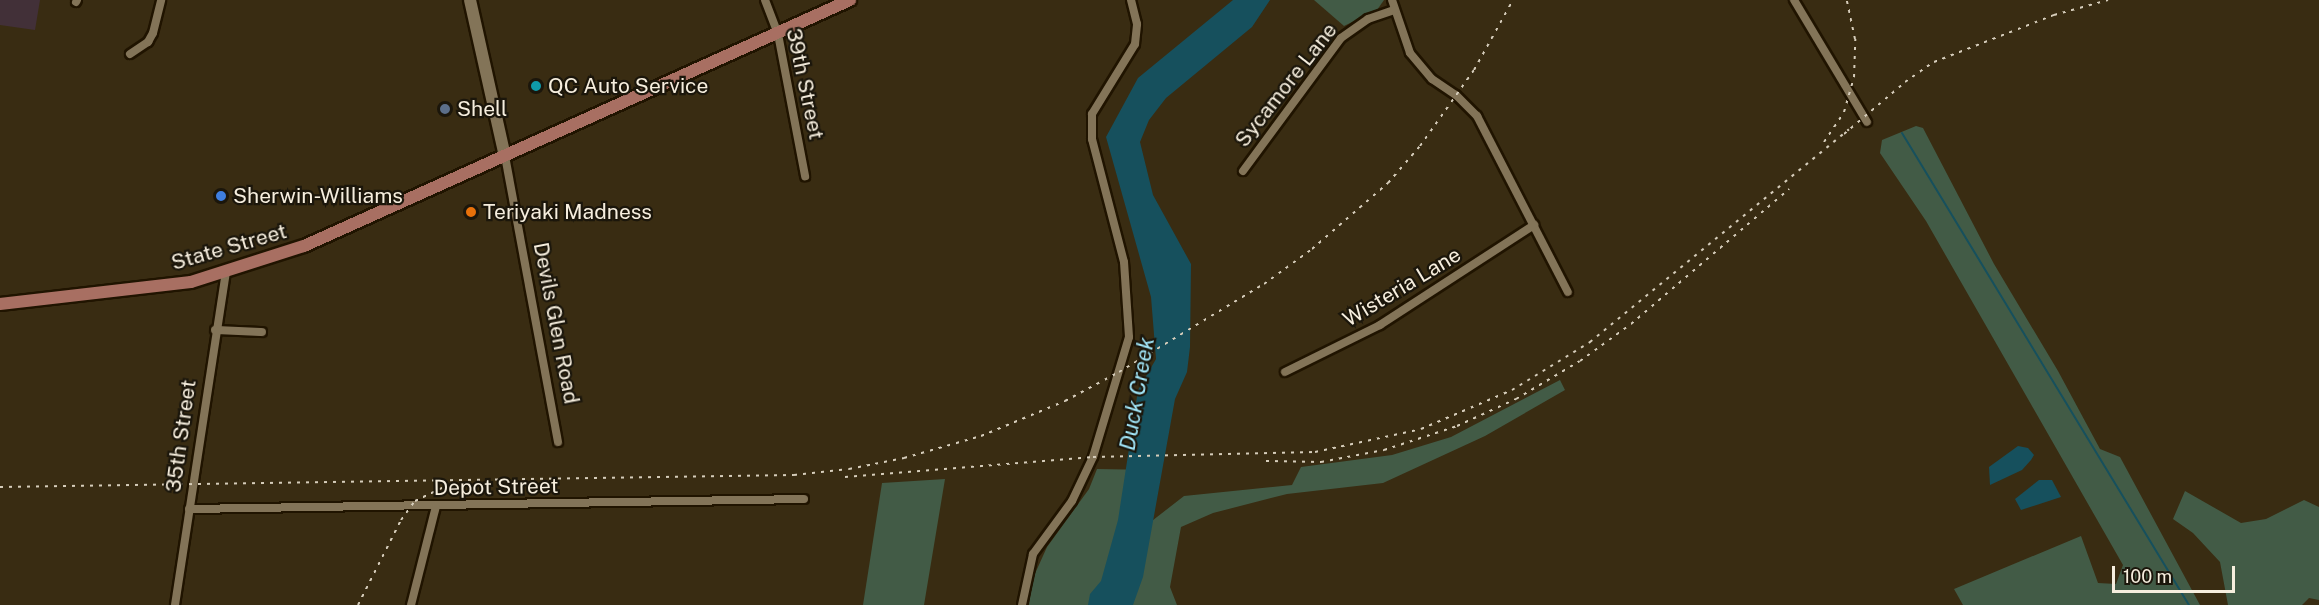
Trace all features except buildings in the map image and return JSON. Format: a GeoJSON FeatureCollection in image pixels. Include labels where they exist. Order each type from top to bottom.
{"type":"FeatureCollection","features":[{"type":"Feature","properties":{"kind":"main road","name":"Devils Glen Road"},"geometry":{"type":"LineString","coordinates":[[470,0],[505,156]]}},
{"type":"Feature","properties":{"kind":"main road","name":"State Street"},"geometry":{"type":"LineString","coordinates":[[0,304],[148,288],[226,272],[304,246],[850,0]]}},
{"type":"Feature","properties":{"kind":"street"},"geometry":{"type":"LineString","coordinates":[[130,54],[148,42],[157,23],[161,0]]}},
{"type":"Feature","properties":{"kind":"street","name":"39th Street"},"geometry":{"type":"LineString","coordinates":[[765,0],[778,33],[805,176]]}},
{"type":"Feature","properties":{"kind":"street"},"geometry":{"type":"LineString","coordinates":[[1022,605],[1033,554],[1072,501],[1102,430],[1129,337],[1125,262],[1101,184],[1092,130],[1092,114],[1103,92],[1135,44],[1137,24],[1131,0]]}},
{"type":"Feature","properties":{"kind":"street"},"geometry":{"type":"LineString","coordinates":[[1392,0],[1410,53],[1419,66],[1477,116],[1568,292]]}},
{"type":"Feature","properties":{"kind":"street"},"geometry":{"type":"LineString","coordinates":[[1794,0],[1867,122]]}},
{"type":"Feature","properties":{"kind":"street","name":"Sycamore Lane"},"geometry":{"type":"LineString","coordinates":[[1243,171],[1341,38],[1368,19],[1394,10]]}},
{"type":"Feature","properties":{"kind":"street","name":"Devils Glen Road"},"geometry":{"type":"LineString","coordinates":[[505,156],[558,442]]}},
{"type":"Feature","properties":{"kind":"street","name":"Wisteria Lane"},"geometry":{"type":"LineString","coordinates":[[1285,372],[1380,325],[1534,225]]}},
{"type":"Feature","properties":{"kind":"street","name":"35th Street"},"geometry":{"type":"LineString","coordinates":[[175,605],[215,330],[226,272]]}},
{"type":"Feature","properties":{"kind":"street"},"geometry":{"type":"LineString","coordinates":[[215,330],[262,332]]}},
{"type":"Feature","properties":{"kind":"street","name":"Depot Street"},"geometry":{"type":"LineString","coordinates":[[189,509],[804,499]]}},
{"type":"Feature","properties":{"kind":"street"},"geometry":{"type":"LineString","coordinates":[[411,605],[436,506]]}},
{"type":"Feature","properties":{"kind":"shaded area"},"geometry":{"type":"Polygon","coordinates":[[[0,0],[40,0],[35,30],[0,25],[0,0]]]}},
{"type":"Feature","properties":{"kind":"green space"},"geometry":{"type":"Polygon","coordinates":[[[1314,0],[1384,0],[1377,10],[1344,26],[1314,0]]]}},
{"type":"Feature","properties":{"kind":"green space"},"geometry":{"type":"Polygon","coordinates":[[[1916,126],[1923,128],[1994,264],[2058,371],[2100,449],[2120,457],[2200,605],[1963,605],[1954,589],[2081,536],[2098,583],[2116,584],[2123,565],[1926,221],[1880,153],[1882,140],[1916,126]]]}},
{"type":"Feature","properties":{"kind":"green space"},"geometry":{"type":"Polygon","coordinates":[[[1560,380],[1565,390],[1485,436],[1383,483],[1287,494],[1213,513],[1181,527],[1170,587],[1177,605],[1130,605],[1148,524],[1184,496],[1292,485],[1301,467],[1392,455],[1451,437],[1560,380]]]}},
{"type":"Feature","properties":{"kind":"green space"},"geometry":{"type":"Polygon","coordinates":[[[1097,469],[1154,470],[1128,605],[1029,605],[1033,578],[1047,547],[1089,489],[1097,469]]]}},
{"type":"Feature","properties":{"kind":"green space"},"geometry":{"type":"Polygon","coordinates":[[[945,479],[924,605],[863,605],[882,483],[945,479]]]}},
{"type":"Feature","properties":{"kind":"green space"},"geometry":{"type":"Polygon","coordinates":[[[2185,491],[2241,523],[2266,519],[2304,500],[2319,507],[2319,600],[2309,598],[2302,605],[2228,605],[2220,562],[2193,533],[2173,519],[2185,491]]]}},
{"type":"Feature","properties":{"kind":"water"},"geometry":{"type":"Polygon","coordinates":[[[1233,0],[1270,0],[1252,27],[1166,98],[1149,120],[1140,142],[1153,195],[1191,264],[1190,347],[1187,372],[1175,399],[1143,577],[1133,605],[1088,605],[1090,594],[1101,581],[1118,520],[1138,390],[1156,359],[1151,297],[1106,137],[1138,78],[1233,0]]]}},
{"type":"Feature","properties":{"kind":"water"},"geometry":{"type":"Polygon","coordinates":[[[2018,446],[2028,448],[2034,455],[2031,460],[2022,470],[1990,485],[1989,467],[2018,446]]]}},
{"type":"Feature","properties":{"kind":"water"},"geometry":{"type":"Polygon","coordinates":[[[2039,480],[2052,480],[2061,497],[2021,510],[2015,499],[2039,480]]]}},
{"type":"Feature","properties":{"kind":"waterway"},"geometry":{"type":"LineString","coordinates":[[1902,133],[2189,605]]}},
{"type":"Feature","properties":{"kind":"railway"},"geometry":{"type":"LineString","coordinates":[[0,487],[794,475],[849,469],[904,458],[981,436],[1065,401],[1119,372],[1264,284],[1312,249],[1388,183],[1420,146],[1474,70],[1513,0]]}},
{"type":"Feature","properties":{"kind":"railway"},"geometry":{"type":"LineString","coordinates":[[1824,142],[1844,112],[1854,77],[1855,39],[1847,0]]}},
{"type":"Feature","properties":{"kind":"railway"},"geometry":{"type":"LineString","coordinates":[[1844,134],[1905,82],[1934,62],[2054,15],[2108,0]]}},
{"type":"Feature","properties":{"kind":"railway"},"geometry":{"type":"LineString","coordinates":[[845,477],[1093,457],[1315,452],[1421,429],[1512,390],[1590,342],[1849,129]]}},
{"type":"Feature","properties":{"kind":"railway"},"geometry":{"type":"LineString","coordinates":[[1266,461],[1321,462],[1384,450],[1457,426],[1516,399],[1580,361],[1631,324],[1789,189]]}},
{"type":"Feature","properties":{"kind":"railway"},"geometry":{"type":"LineString","coordinates":[[358,605],[401,520],[415,501],[448,485]]}},
{"type":"Feature","properties":{"kind":"place","name":"QC Auto Service"},"geometry":{"type":"Point","coordinates":[536,86]}},
{"type":"Feature","properties":{"kind":"place","name":"Shell"},"geometry":{"type":"Point","coordinates":[445,109]}},
{"type":"Feature","properties":{"kind":"place","name":"Sherwin-Williams"},"geometry":{"type":"Point","coordinates":[221,196]}},
{"type":"Feature","properties":{"kind":"place","name":"Teriyaki Madness"},"geometry":{"type":"Point","coordinates":[471,212]}},
{"type":"Feature","properties":{"kind":"water label","name":"Duck Creek"},"geometry":{"type":"Point","coordinates":[1137,394]}}]}
